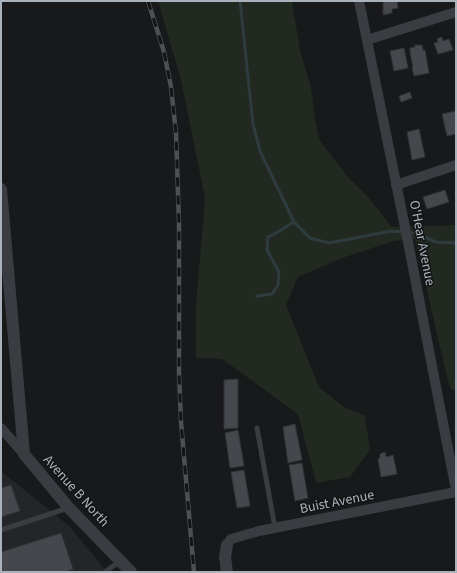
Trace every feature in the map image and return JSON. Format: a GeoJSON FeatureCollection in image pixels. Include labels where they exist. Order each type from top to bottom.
{"type":"FeatureCollection","features":[{"type":"Feature","properties":{"kind":"street","name":"O'Hear Avenue"},"geometry":{"type":"LineString","coordinates":[[359,1],[408,242],[456,491]]}},
{"type":"Feature","properties":{"kind":"street"},"geometry":{"type":"LineString","coordinates":[[367,40],[456,12]]}},
{"type":"Feature","properties":{"kind":"street"},"geometry":{"type":"LineString","coordinates":[[396,185],[456,166]]}},
{"type":"Feature","properties":{"kind":"street"},"geometry":{"type":"LineString","coordinates":[[1,189],[24,454]]}},
{"type":"Feature","properties":{"kind":"street","name":"Avenue B North"},"geometry":{"type":"LineString","coordinates":[[1,428],[69,508],[131,572]]}},
{"type":"Feature","properties":{"kind":"street","name":"Buist Avenue"},"geometry":{"type":"LineString","coordinates":[[227,545],[231,539],[275,528],[456,491]]}},
{"type":"Feature","properties":{"kind":"street"},"geometry":{"type":"LineString","coordinates":[[227,545],[225,557],[227,572]]}},
{"type":"Feature","properties":{"kind":"lane"},"geometry":{"type":"LineString","coordinates":[[258,428],[275,528]]}},
{"type":"Feature","properties":{"kind":"lane"},"geometry":{"type":"LineString","coordinates":[[1,530],[69,508]]}},
{"type":"Feature","properties":{"kind":"lane"},"geometry":{"type":"LineString","coordinates":[[105,572],[120,561]]}},
{"type":"Feature","properties":{"kind":"shaded area"},"geometry":{"type":"Polygon","coordinates":[[[158,1],[292,1],[300,50],[311,87],[315,120],[320,141],[348,177],[368,197],[392,227],[456,225],[456,389],[451,390],[447,377],[415,239],[394,241],[342,258],[298,277],[286,305],[319,387],[344,407],[365,416],[370,450],[350,477],[316,483],[298,414],[222,359],[196,358],[196,305],[205,198],[181,80],[158,1]]]}},
{"type":"Feature","properties":{"kind":"shaded area"},"geometry":{"type":"Polygon","coordinates":[[[1,471],[70,527],[107,572],[1,572],[1,471]]]}},
{"type":"Feature","properties":{"kind":"building"},"geometry":{"type":"Polygon","coordinates":[[[383,1],[397,1],[398,8],[392,9],[392,13],[383,15],[383,1]]]}},
{"type":"Feature","properties":{"kind":"building"},"geometry":{"type":"Polygon","coordinates":[[[442,37],[443,41],[449,39],[453,50],[438,54],[434,43],[438,42],[437,39],[442,37]]]}},
{"type":"Feature","properties":{"kind":"building"},"geometry":{"type":"Polygon","coordinates":[[[415,45],[422,45],[423,50],[425,50],[429,73],[414,76],[410,48],[415,47],[415,45]]]}},
{"type":"Feature","properties":{"kind":"building"},"geometry":{"type":"Polygon","coordinates":[[[404,48],[408,68],[394,71],[390,51],[404,48]]]}},
{"type":"Feature","properties":{"kind":"building"},"geometry":{"type":"Polygon","coordinates":[[[410,92],[412,98],[401,102],[399,96],[410,92]]]}},
{"type":"Feature","properties":{"kind":"building"},"geometry":{"type":"Polygon","coordinates":[[[456,111],[456,134],[447,136],[442,114],[456,111]]]}},
{"type":"Feature","properties":{"kind":"building"},"geometry":{"type":"Polygon","coordinates":[[[419,129],[425,157],[412,160],[407,132],[419,129]]]}},
{"type":"Feature","properties":{"kind":"building"},"geometry":{"type":"Polygon","coordinates":[[[445,190],[449,202],[427,209],[423,197],[445,190]]]}},
{"type":"Feature","properties":{"kind":"building"},"geometry":{"type":"Polygon","coordinates":[[[238,379],[238,428],[224,429],[224,380],[238,379]]]}},
{"type":"Feature","properties":{"kind":"building"},"geometry":{"type":"Polygon","coordinates":[[[295,424],[302,460],[288,463],[283,427],[295,424]]]}},
{"type":"Feature","properties":{"kind":"building"},"geometry":{"type":"Polygon","coordinates":[[[238,430],[244,466],[230,468],[225,433],[238,430]]]}},
{"type":"Feature","properties":{"kind":"building"},"geometry":{"type":"Polygon","coordinates":[[[385,452],[386,457],[393,455],[397,474],[381,477],[378,459],[380,458],[380,454],[385,452]]]}},
{"type":"Feature","properties":{"kind":"building"},"geometry":{"type":"Polygon","coordinates":[[[302,463],[308,498],[295,501],[289,465],[302,463]]]}},
{"type":"Feature","properties":{"kind":"building"},"geometry":{"type":"Polygon","coordinates":[[[244,470],[250,506],[237,508],[231,472],[244,470]]]}},
{"type":"Feature","properties":{"kind":"building"},"geometry":{"type":"Polygon","coordinates":[[[11,485],[20,511],[1,517],[1,488],[11,485]]]}},
{"type":"Feature","properties":{"kind":"building"},"geometry":{"type":"Polygon","coordinates":[[[61,533],[73,569],[65,572],[1,572],[1,552],[61,533]]]}},
{"type":"Feature","properties":{"kind":"waterway"},"geometry":{"type":"LineString","coordinates":[[240,1],[253,124],[260,151],[294,222],[310,238],[329,243],[391,231],[414,233],[436,242],[456,243]]}},
{"type":"Feature","properties":{"kind":"waterway"},"geometry":{"type":"LineString","coordinates":[[257,296],[272,294],[278,285],[279,272],[267,250],[268,237],[294,222]]}},
{"type":"Feature","properties":{"kind":"railway"},"geometry":{"type":"LineString","coordinates":[[148,1],[164,52],[171,87],[176,133],[179,224],[179,374],[181,422],[194,572]]}}]}
